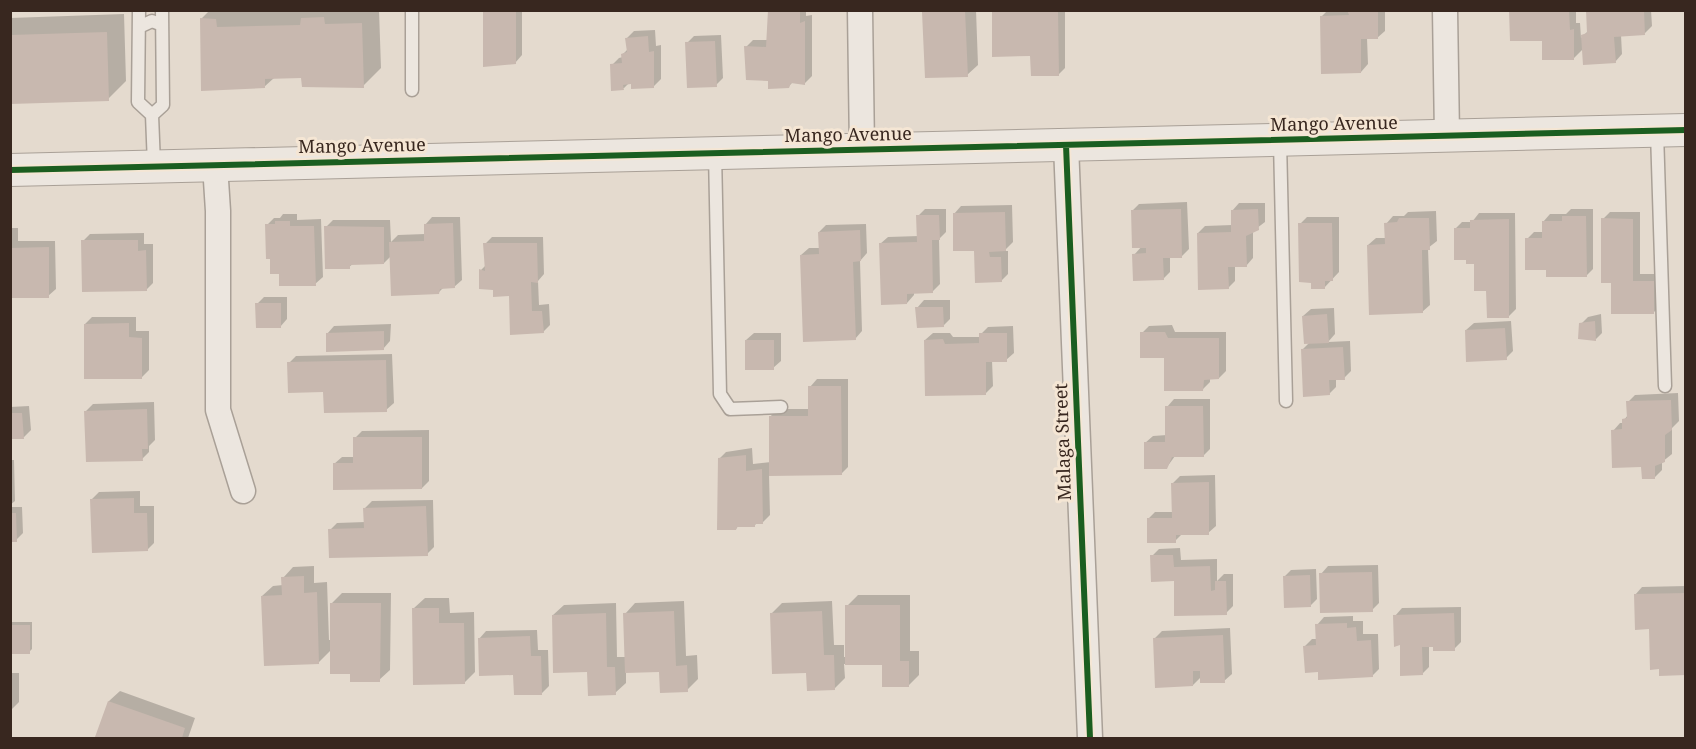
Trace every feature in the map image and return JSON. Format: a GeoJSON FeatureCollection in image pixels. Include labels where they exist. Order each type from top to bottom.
{"type":"FeatureCollection","features":[{"type":"Feature","properties":{"kind":"street"},"geometry":{"type":"LineString","coordinates":[[860,10],[862,149]]}},
{"type":"Feature","properties":{"kind":"street"},"geometry":{"type":"LineString","coordinates":[[1445,10],[1447,136]]}},
{"type":"Feature","properties":{"kind":"street","name":"Mango Avenue"},"geometry":{"type":"LineString","coordinates":[[10,170],[1671,131]]}},
{"type":"Feature","properties":{"kind":"street","name":"Malaga Street"},"geometry":{"type":"LineString","coordinates":[[1066,145],[1090,738]]}},
{"type":"Feature","properties":{"kind":"street"},"geometry":{"type":"LineString","coordinates":[[215,165],[218,211],[218,410],[243,491]]}},
{"type":"Feature","properties":{"kind":"lane"},"geometry":{"type":"LineString","coordinates":[[139,10],[138,102],[152,115],[154,166]]}},
{"type":"Feature","properties":{"kind":"lane"},"geometry":{"type":"LineString","coordinates":[[152,115],[162,105],[162,10]]}},
{"type":"Feature","properties":{"kind":"lane"},"geometry":{"type":"LineString","coordinates":[[412,10],[412,90]]}},
{"type":"Feature","properties":{"kind":"lane"},"geometry":{"type":"LineString","coordinates":[[139,27],[152,21],[162,25]]}},
{"type":"Feature","properties":{"kind":"lane"},"geometry":{"type":"LineString","coordinates":[[1665,386],[1671,131]]}},
{"type":"Feature","properties":{"kind":"lane"},"geometry":{"type":"LineString","coordinates":[[1280,140],[1286,401]]}},
{"type":"Feature","properties":{"kind":"lane"},"geometry":{"type":"LineString","coordinates":[[715,153],[720,394],[730,409],[782,407]]}},
{"type":"Feature","properties":{"kind":"building"},"geometry":{"type":"Polygon","coordinates":[[[483,10],[516,10],[516,64],[483,67],[483,10]]]}},
{"type":"Feature","properties":{"kind":"building"},"geometry":{"type":"Polygon","coordinates":[[[768,10],[800,10],[800,23],[805,21],[805,85],[791,83],[789,88],[768,89],[768,81],[746,80],[744,46],[766,47],[768,10]]]}},
{"type":"Feature","properties":{"kind":"building"},"geometry":{"type":"Polygon","coordinates":[[[965,10],[968,77],[925,78],[922,12],[965,10]]]}},
{"type":"Feature","properties":{"kind":"building"},"geometry":{"type":"Polygon","coordinates":[[[992,10],[1058,10],[1059,76],[1031,76],[1030,56],[992,57],[992,10]]]}},
{"type":"Feature","properties":{"kind":"building"},"geometry":{"type":"Polygon","coordinates":[[[1347,10],[1378,10],[1378,39],[1361,39],[1361,73],[1321,74],[1320,16],[1349,15],[1347,10]]]}},
{"type":"Feature","properties":{"kind":"building"},"geometry":{"type":"Polygon","coordinates":[[[1509,10],[1569,10],[1570,30],[1574,29],[1574,60],[1542,60],[1542,41],[1510,41],[1509,10]]]}},
{"type":"Feature","properties":{"kind":"building"},"geometry":{"type":"Polygon","coordinates":[[[1586,10],[1644,10],[1645,35],[1614,37],[1616,63],[1583,65],[1581,35],[1587,33],[1586,10]]]}},
{"type":"Feature","properties":{"kind":"building"},"geometry":{"type":"Polygon","coordinates":[[[324,17],[325,24],[362,23],[364,88],[302,87],[301,78],[265,79],[265,88],[201,91],[200,18],[216,19],[217,27],[300,25],[301,18],[324,17]]]}},
{"type":"Feature","properties":{"kind":"building"},"geometry":{"type":"Polygon","coordinates":[[[107,32],[109,101],[10,104],[10,35],[107,32]]]}},
{"type":"Feature","properties":{"kind":"building"},"geometry":{"type":"Polygon","coordinates":[[[648,36],[649,52],[654,51],[654,88],[631,89],[631,84],[623,85],[624,90],[611,91],[610,64],[622,63],[621,54],[627,52],[625,38],[648,36]]]}},
{"type":"Feature","properties":{"kind":"building"},"geometry":{"type":"Polygon","coordinates":[[[715,41],[717,87],[687,88],[685,42],[715,41]]]}},
{"type":"Feature","properties":{"kind":"building"},"geometry":{"type":"Polygon","coordinates":[[[1181,209],[1182,258],[1163,258],[1164,280],[1133,281],[1132,254],[1146,253],[1146,248],[1132,248],[1131,210],[1181,209]]]}},
{"type":"Feature","properties":{"kind":"building"},"geometry":{"type":"Polygon","coordinates":[[[1258,209],[1259,230],[1246,236],[1247,267],[1228,267],[1229,289],[1198,290],[1197,233],[1231,232],[1231,210],[1258,209]]]}},
{"type":"Feature","properties":{"kind":"building"},"geometry":{"type":"Polygon","coordinates":[[[1005,212],[1006,251],[989,252],[990,257],[1001,257],[1002,282],[975,283],[974,251],[953,251],[953,213],[1005,212]]]}},
{"type":"Feature","properties":{"kind":"building"},"geometry":{"type":"Polygon","coordinates":[[[916,215],[939,215],[940,240],[932,240],[933,293],[907,294],[907,304],[881,305],[879,243],[917,242],[916,215]]]}},
{"type":"Feature","properties":{"kind":"building"},"geometry":{"type":"Polygon","coordinates":[[[1562,216],[1586,216],[1587,277],[1546,277],[1546,270],[1525,270],[1525,238],[1542,238],[1542,221],[1562,221],[1562,216]]]}},
{"type":"Feature","properties":{"kind":"building"},"geometry":{"type":"Polygon","coordinates":[[[1399,218],[1429,218],[1430,250],[1422,250],[1423,313],[1369,315],[1367,245],[1385,244],[1384,223],[1397,222],[1399,218]]]}},
{"type":"Feature","properties":{"kind":"building"},"geometry":{"type":"Polygon","coordinates":[[[1601,218],[1633,219],[1633,281],[1654,281],[1654,314],[1611,314],[1611,283],[1601,283],[1601,218]]]}},
{"type":"Feature","properties":{"kind":"building"},"geometry":{"type":"Polygon","coordinates":[[[1509,219],[1509,318],[1487,318],[1486,291],[1474,291],[1474,264],[1466,264],[1466,260],[1454,260],[1454,228],[1470,228],[1470,220],[1509,219]]]}},
{"type":"Feature","properties":{"kind":"building"},"geometry":{"type":"Polygon","coordinates":[[[275,221],[290,221],[290,226],[314,226],[316,286],[279,286],[279,274],[270,274],[270,259],[266,259],[265,224],[275,224],[275,221]]]}},
{"type":"Feature","properties":{"kind":"building"},"geometry":{"type":"Polygon","coordinates":[[[453,223],[455,288],[440,289],[439,294],[391,296],[389,242],[424,241],[424,224],[453,223]]]}},
{"type":"Feature","properties":{"kind":"building"},"geometry":{"type":"Polygon","coordinates":[[[1298,223],[1332,223],[1333,281],[1325,281],[1325,289],[1311,289],[1311,283],[1299,282],[1298,223]]]}},
{"type":"Feature","properties":{"kind":"building"},"geometry":{"type":"Polygon","coordinates":[[[324,226],[384,227],[384,264],[350,265],[350,269],[325,269],[324,226]]]}},
{"type":"Feature","properties":{"kind":"building"},"geometry":{"type":"Polygon","coordinates":[[[860,230],[861,261],[853,262],[856,340],[803,342],[800,255],[819,254],[818,232],[860,230]]]}},
{"type":"Feature","properties":{"kind":"building"},"geometry":{"type":"Polygon","coordinates":[[[81,240],[138,240],[138,251],[146,250],[147,291],[82,292],[81,240]]]}},
{"type":"Feature","properties":{"kind":"building"},"geometry":{"type":"Polygon","coordinates":[[[483,243],[537,243],[538,283],[531,282],[532,311],[542,311],[544,333],[510,335],[509,296],[493,297],[493,290],[479,289],[479,269],[485,271],[483,243]]]}},
{"type":"Feature","properties":{"kind":"building"},"geometry":{"type":"Polygon","coordinates":[[[49,247],[49,298],[10,298],[10,248],[49,247]]]}},
{"type":"Feature","properties":{"kind":"building"},"geometry":{"type":"Polygon","coordinates":[[[255,303],[281,303],[281,328],[256,328],[255,303]]]}},
{"type":"Feature","properties":{"kind":"building"},"geometry":{"type":"Polygon","coordinates":[[[915,307],[943,307],[944,327],[917,328],[915,307]]]}},
{"type":"Feature","properties":{"kind":"building"},"geometry":{"type":"Polygon","coordinates":[[[1327,314],[1329,343],[1304,344],[1302,316],[1327,314]]]}},
{"type":"Feature","properties":{"kind":"building"},"geometry":{"type":"Polygon","coordinates":[[[1595,321],[1596,341],[1578,339],[1579,323],[1595,321]]]}},
{"type":"Feature","properties":{"kind":"building"},"geometry":{"type":"Polygon","coordinates":[[[129,323],[129,337],[142,338],[142,379],[84,379],[84,324],[129,323]]]}},
{"type":"Feature","properties":{"kind":"building"},"geometry":{"type":"Polygon","coordinates":[[[1505,328],[1507,360],[1466,362],[1465,330],[1505,328]]]}},
{"type":"Feature","properties":{"kind":"building"},"geometry":{"type":"Polygon","coordinates":[[[384,331],[384,350],[326,352],[326,333],[384,331]]]}},
{"type":"Feature","properties":{"kind":"building"},"geometry":{"type":"Polygon","coordinates":[[[1140,332],[1165,332],[1168,338],[1219,338],[1219,379],[1204,380],[1203,391],[1164,391],[1164,358],[1140,358],[1140,332]]]}},
{"type":"Feature","properties":{"kind":"building"},"geometry":{"type":"Polygon","coordinates":[[[979,333],[1007,333],[1007,362],[986,362],[986,395],[925,396],[924,340],[943,339],[945,344],[979,343],[979,333]]]}},
{"type":"Feature","properties":{"kind":"building"},"geometry":{"type":"Polygon","coordinates":[[[745,340],[774,340],[774,370],[745,370],[745,340]]]}},
{"type":"Feature","properties":{"kind":"building"},"geometry":{"type":"Polygon","coordinates":[[[1343,347],[1345,380],[1329,380],[1330,395],[1303,397],[1301,349],[1343,347]]]}},
{"type":"Feature","properties":{"kind":"building"},"geometry":{"type":"Polygon","coordinates":[[[386,360],[387,412],[324,413],[323,392],[288,393],[287,362],[386,360]]]}},
{"type":"Feature","properties":{"kind":"building"},"geometry":{"type":"Polygon","coordinates":[[[808,386],[841,386],[842,475],[769,476],[769,416],[808,416],[808,386]]]}},
{"type":"Feature","properties":{"kind":"building"},"geometry":{"type":"Polygon","coordinates":[[[1671,400],[1672,430],[1665,435],[1665,462],[1655,466],[1655,479],[1642,479],[1641,467],[1612,468],[1611,430],[1622,429],[1622,419],[1627,418],[1626,401],[1671,400]]]}},
{"type":"Feature","properties":{"kind":"building"},"geometry":{"type":"Polygon","coordinates":[[[1165,406],[1203,406],[1204,457],[1172,457],[1167,469],[1144,469],[1144,442],[1165,442],[1165,406]]]}},
{"type":"Feature","properties":{"kind":"building"},"geometry":{"type":"Polygon","coordinates":[[[147,409],[148,449],[142,449],[143,461],[86,462],[84,411],[147,409]]]}},
{"type":"Feature","properties":{"kind":"building"},"geometry":{"type":"Polygon","coordinates":[[[10,413],[22,413],[24,439],[10,439],[10,413]]]}},
{"type":"Feature","properties":{"kind":"building"},"geometry":{"type":"Polygon","coordinates":[[[353,437],[422,437],[422,489],[333,490],[333,463],[353,463],[353,437]]]}},
{"type":"Feature","properties":{"kind":"building"},"geometry":{"type":"Polygon","coordinates":[[[746,455],[746,471],[762,469],[763,524],[755,524],[755,527],[737,527],[736,530],[717,530],[718,458],[746,455]]]}},
{"type":"Feature","properties":{"kind":"building"},"geometry":{"type":"Polygon","coordinates":[[[1209,482],[1209,535],[1176,535],[1176,543],[1147,543],[1147,518],[1172,518],[1171,483],[1209,482]]]}},
{"type":"Feature","properties":{"kind":"building"},"geometry":{"type":"Polygon","coordinates":[[[134,498],[134,513],[147,513],[148,551],[92,553],[90,499],[134,498]]]}},
{"type":"Feature","properties":{"kind":"building"},"geometry":{"type":"Polygon","coordinates":[[[426,506],[428,556],[329,558],[328,529],[364,528],[363,508],[426,506]]]}},
{"type":"Feature","properties":{"kind":"building"},"geometry":{"type":"Polygon","coordinates":[[[10,513],[16,513],[17,542],[10,542],[10,513]]]}},
{"type":"Feature","properties":{"kind":"building"},"geometry":{"type":"Polygon","coordinates":[[[1150,555],[1173,555],[1174,567],[1210,566],[1211,591],[1215,590],[1215,581],[1226,581],[1227,615],[1174,616],[1174,581],[1151,582],[1150,555]]]}},
{"type":"Feature","properties":{"kind":"building"},"geometry":{"type":"Polygon","coordinates":[[[1372,572],[1373,612],[1320,613],[1319,573],[1372,572]]]}},
{"type":"Feature","properties":{"kind":"building"},"geometry":{"type":"Polygon","coordinates":[[[1310,575],[1311,607],[1284,608],[1283,576],[1310,575]]]}},
{"type":"Feature","properties":{"kind":"building"},"geometry":{"type":"Polygon","coordinates":[[[304,576],[304,593],[317,592],[319,664],[264,666],[261,596],[282,595],[281,577],[304,576]]]}},
{"type":"Feature","properties":{"kind":"building"},"geometry":{"type":"Polygon","coordinates":[[[1686,593],[1686,675],[1659,676],[1659,669],[1650,670],[1649,629],[1635,630],[1634,594],[1686,593]]]}},
{"type":"Feature","properties":{"kind":"building"},"geometry":{"type":"Polygon","coordinates":[[[330,603],[381,603],[380,682],[350,682],[350,674],[330,674],[330,603]]]}},
{"type":"Feature","properties":{"kind":"building"},"geometry":{"type":"Polygon","coordinates":[[[845,605],[900,605],[900,661],[909,661],[909,687],[882,687],[882,665],[845,665],[845,605]]]}},
{"type":"Feature","properties":{"kind":"building"},"geometry":{"type":"Polygon","coordinates":[[[412,608],[439,608],[439,623],[464,623],[465,684],[413,685],[412,608]]]}},
{"type":"Feature","properties":{"kind":"building"},"geometry":{"type":"Polygon","coordinates":[[[674,611],[676,666],[687,665],[688,692],[660,693],[659,672],[625,673],[623,613],[674,611]]]}},
{"type":"Feature","properties":{"kind":"building"},"geometry":{"type":"Polygon","coordinates":[[[822,611],[824,655],[834,655],[835,690],[807,691],[806,673],[772,674],[770,613],[822,611]]]}},
{"type":"Feature","properties":{"kind":"building"},"geometry":{"type":"Polygon","coordinates":[[[606,613],[607,667],[615,667],[616,695],[588,696],[587,672],[553,673],[552,615],[606,613]]]}},
{"type":"Feature","properties":{"kind":"building"},"geometry":{"type":"Polygon","coordinates":[[[1454,613],[1455,651],[1433,651],[1433,647],[1422,647],[1423,675],[1400,676],[1400,645],[1394,647],[1393,615],[1454,613]]]}},
{"type":"Feature","properties":{"kind":"building"},"geometry":{"type":"Polygon","coordinates":[[[1347,623],[1347,628],[1356,627],[1357,641],[1371,640],[1373,677],[1318,680],[1318,672],[1305,673],[1303,646],[1316,645],[1315,624],[1347,623]]]}},
{"type":"Feature","properties":{"kind":"building"},"geometry":{"type":"Polygon","coordinates":[[[10,625],[30,625],[30,654],[10,654],[10,625]]]}},
{"type":"Feature","properties":{"kind":"building"},"geometry":{"type":"Polygon","coordinates":[[[1223,635],[1225,683],[1200,683],[1200,671],[1193,671],[1193,686],[1155,688],[1153,638],[1223,635]]]}},
{"type":"Feature","properties":{"kind":"building"},"geometry":{"type":"Polygon","coordinates":[[[530,636],[531,656],[541,656],[542,695],[514,695],[513,675],[479,676],[478,638],[530,636]]]}},
{"type":"Feature","properties":{"kind":"building"},"geometry":{"type":"Polygon","coordinates":[[[108,701],[185,728],[182,738],[95,737],[108,701]]]}},
{"type":"Feature","properties":{"kind":"cycle path"},"geometry":{"type":"LineString","coordinates":[[10,170],[1686,130]]}},
{"type":"Feature","properties":{"kind":"cycle path"},"geometry":{"type":"LineString","coordinates":[[1066,145],[1090,738]]}}]}
